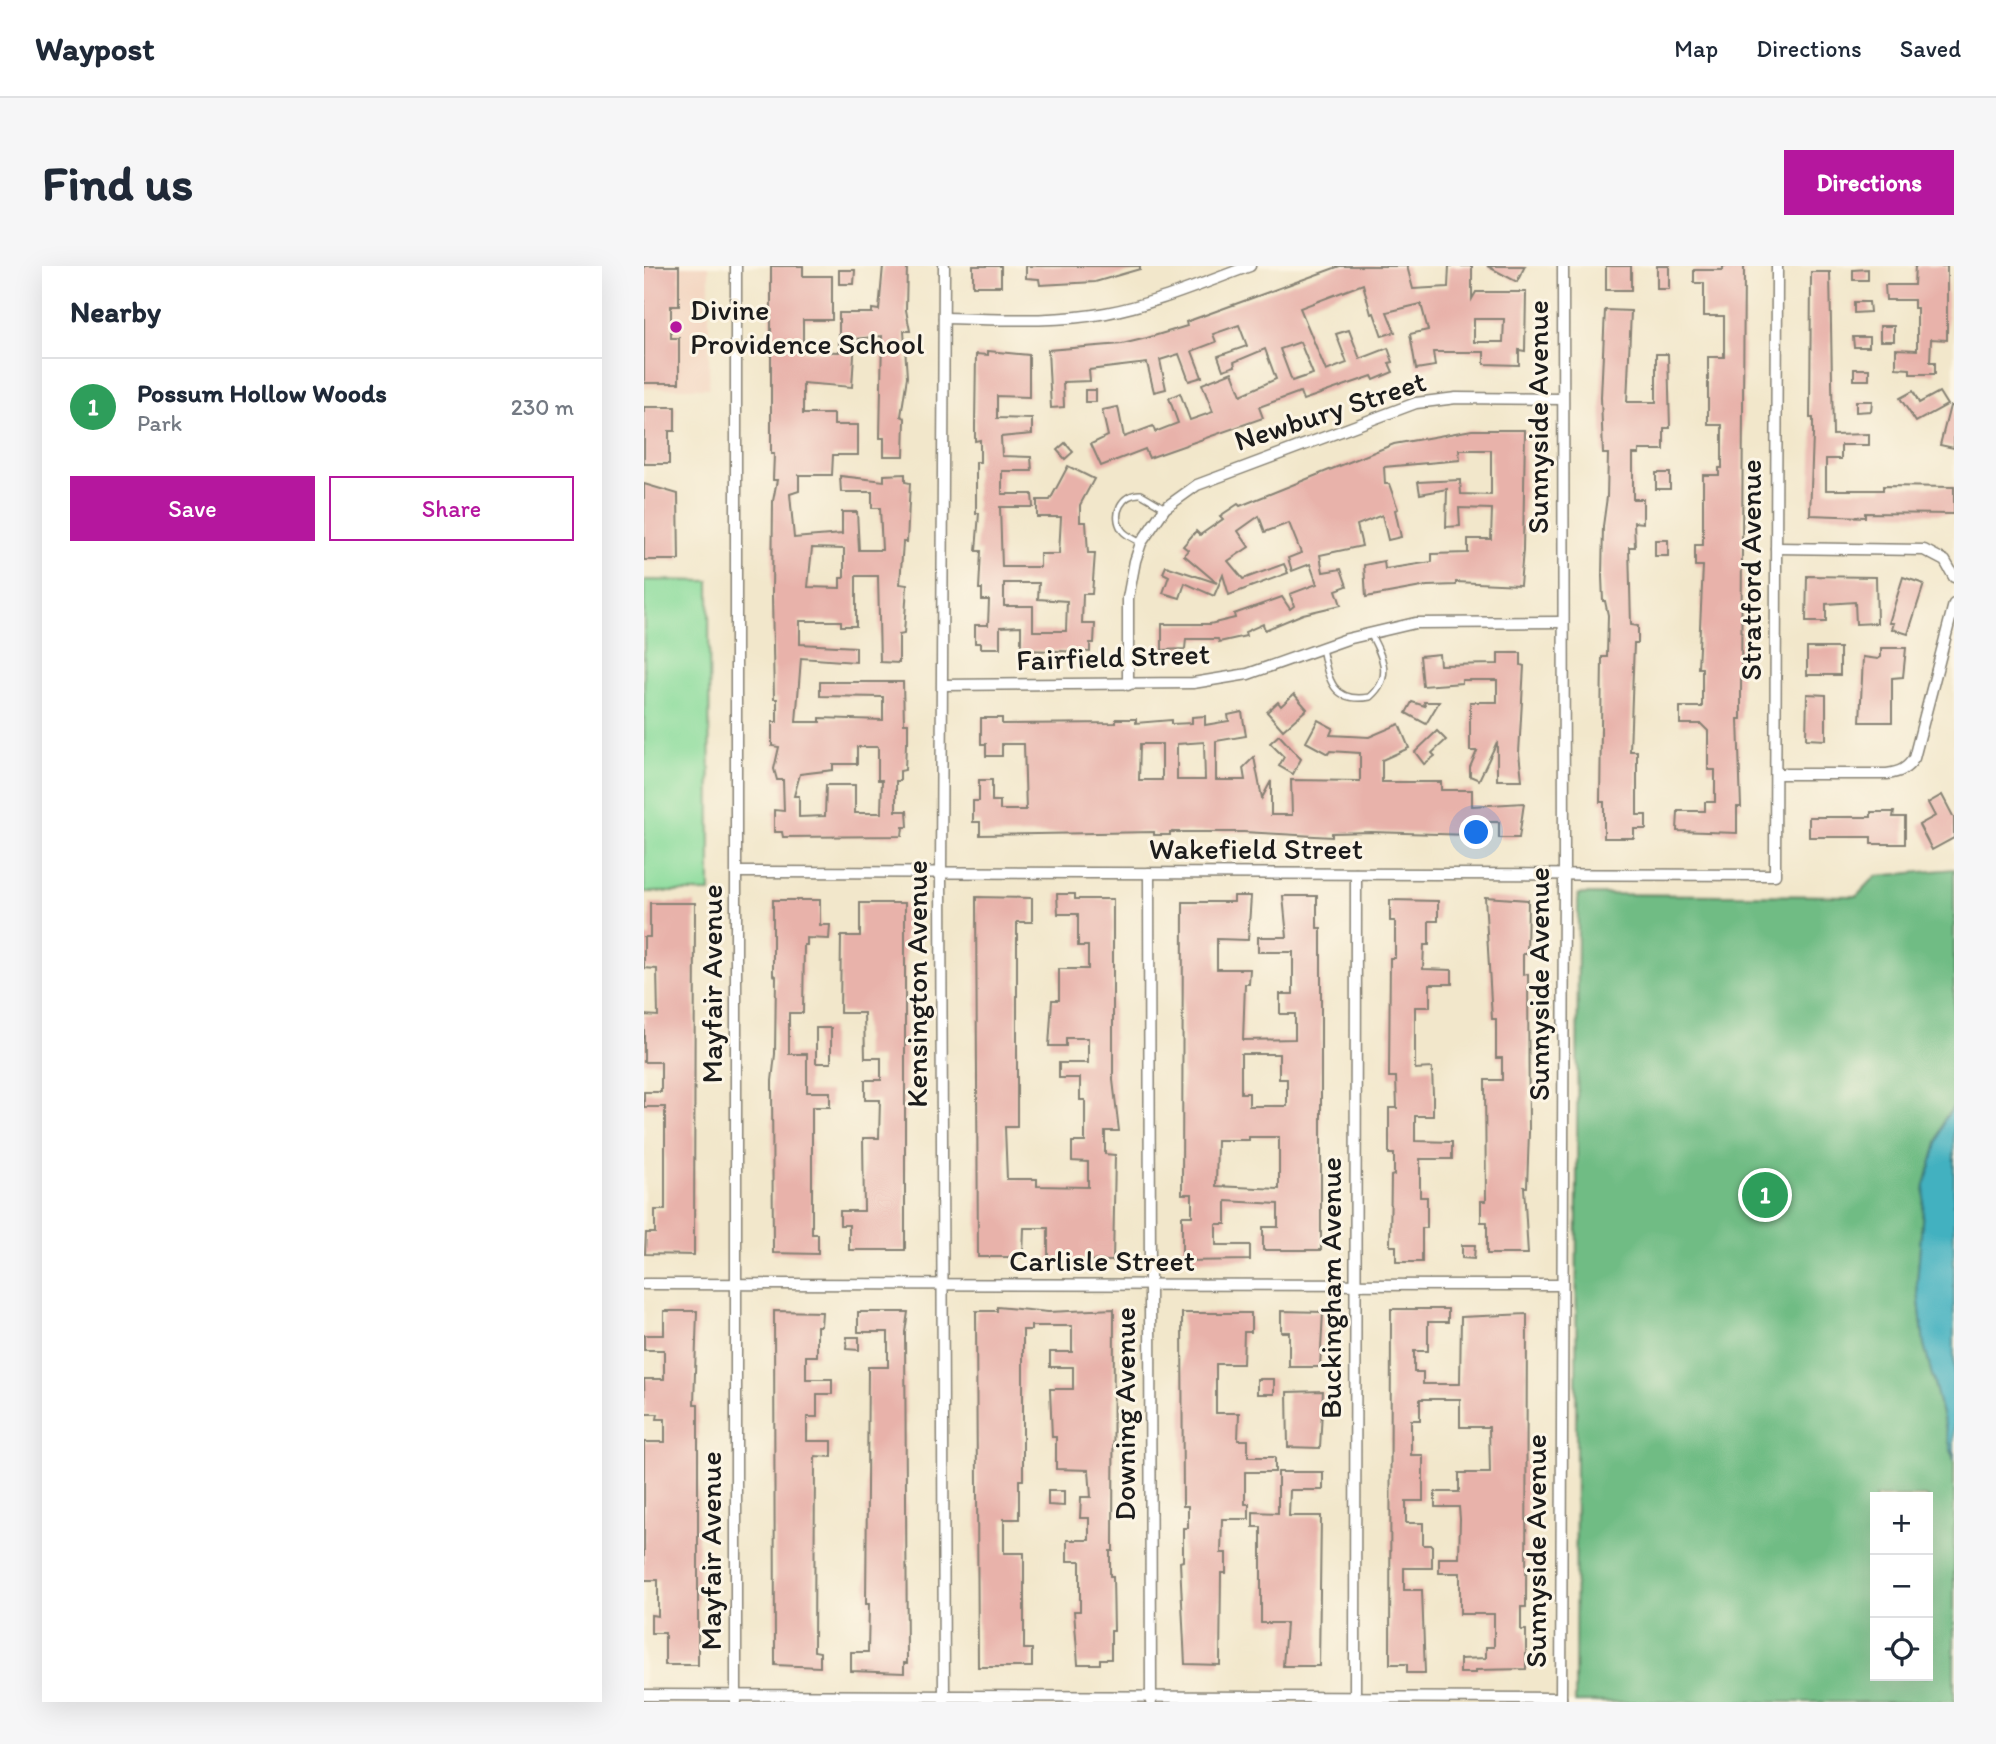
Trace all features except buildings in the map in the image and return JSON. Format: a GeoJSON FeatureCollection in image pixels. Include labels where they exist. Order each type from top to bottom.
{"type":"FeatureCollection","features":[{"type":"Feature","properties":{"kind":"street","name":"Mayfair Avenue"},"geometry":{"type":"LineString","coordinates":[[736,266],[736,1699]]}},
{"type":"Feature","properties":{"kind":"street","name":"Kensington Avenue"},"geometry":{"type":"LineString","coordinates":[[944,266],[941,873],[944,1699]]}},
{"type":"Feature","properties":{"kind":"street"},"geometry":{"type":"LineString","coordinates":[[944,318],[1051,318],[1106,313],[1170,295],[1250,266]]}},
{"type":"Feature","properties":{"kind":"street","name":"Sunnyside Avenue"},"geometry":{"type":"LineString","coordinates":[[1561,1700],[1563,266]]}},
{"type":"Feature","properties":{"kind":"street","name":"Stratford Avenue"},"geometry":{"type":"LineString","coordinates":[[1775,875],[1777,266]]}},
{"type":"Feature","properties":{"kind":"street","name":"Newbury Street"},"geometry":{"type":"LineString","coordinates":[[1128,685],[1128,598],[1141,543],[1165,508],[1211,477],[1416,403],[1456,398],[1562,399]]}},
{"type":"Feature","properties":{"kind":"street"},"geometry":{"type":"LineString","coordinates":[[1776,548],[1924,550],[1945,561],[1954,577]]}},
{"type":"Feature","properties":{"kind":"street"},"geometry":{"type":"LineString","coordinates":[[1776,774],[1887,774],[1903,770],[1910,764],[1914,758],[1954,604]]}},
{"type":"Feature","properties":{"kind":"street","name":"Fairfield Street"},"geometry":{"type":"LineString","coordinates":[[943,685],[1193,683],[1248,674],[1370,633],[1442,621],[1563,622]]}},
{"type":"Feature","properties":{"kind":"street","name":"Wakefield Street"},"geometry":{"type":"LineString","coordinates":[[737,872],[1775,875]]}},
{"type":"Feature","properties":{"kind":"street","name":"Downing Avenue"},"geometry":{"type":"LineString","coordinates":[[1149,873],[1151,1700]]}},
{"type":"Feature","properties":{"kind":"street","name":"Buckingham Avenue"},"geometry":{"type":"LineString","coordinates":[[1355,1700],[1356,874]]}},
{"type":"Feature","properties":{"kind":"street","name":"Carlisle Street"},"geometry":{"type":"LineString","coordinates":[[644,1284],[1561,1285]]}},
{"type":"Feature","properties":{"kind":"street"},"geometry":{"type":"LineString","coordinates":[[644,1695],[736,1699],[1561,1700]]}},
{"type":"Feature","properties":{"kind":"lane"},"geometry":{"type":"LineString","coordinates":[[1141,543],[1122,530],[1118,519],[1121,502],[1127,497],[1141,494],[1165,508]]}},
{"type":"Feature","properties":{"kind":"lane"},"geometry":{"type":"LineString","coordinates":[[1322,648],[1329,678],[1342,696],[1350,699],[1370,697],[1384,681],[1385,670],[1370,633]]}},
{"type":"Feature","properties":{"kind":"shaded area","name":"Divine Providence School"},"geometry":{"type":"Polygon","coordinates":[[[644,266],[709,266],[709,388],[644,388],[644,266]]]}},
{"type":"Feature","properties":{"kind":"green space"},"geometry":{"type":"Polygon","coordinates":[[[644,580],[709,581],[710,892],[644,892],[644,580]]]}},
{"type":"Feature","properties":{"kind":"green space"},"geometry":{"type":"Polygon","coordinates":[[[1954,869],[1954,1106],[1944,1120],[1925,1185],[1917,1283],[1924,1344],[1954,1461],[1954,1702],[1575,1702],[1578,894],[1857,896],[1876,876],[1954,869]]]}},
{"type":"Feature","properties":{"kind":"water"},"geometry":{"type":"Polygon","coordinates":[[[1954,1106],[1954,1461],[1924,1344],[1917,1283],[1925,1185],[1944,1120],[1954,1106]]]}},
{"type":"Feature","properties":{"kind":"place","name":"Divine Providence School"},"geometry":{"type":"Point","coordinates":[676,327]}},
{"type":"Feature","properties":{"kind":"place","name":"Possum Hollow Woods"},"geometry":{"type":"Point","coordinates":[1765,1195]}}]}
